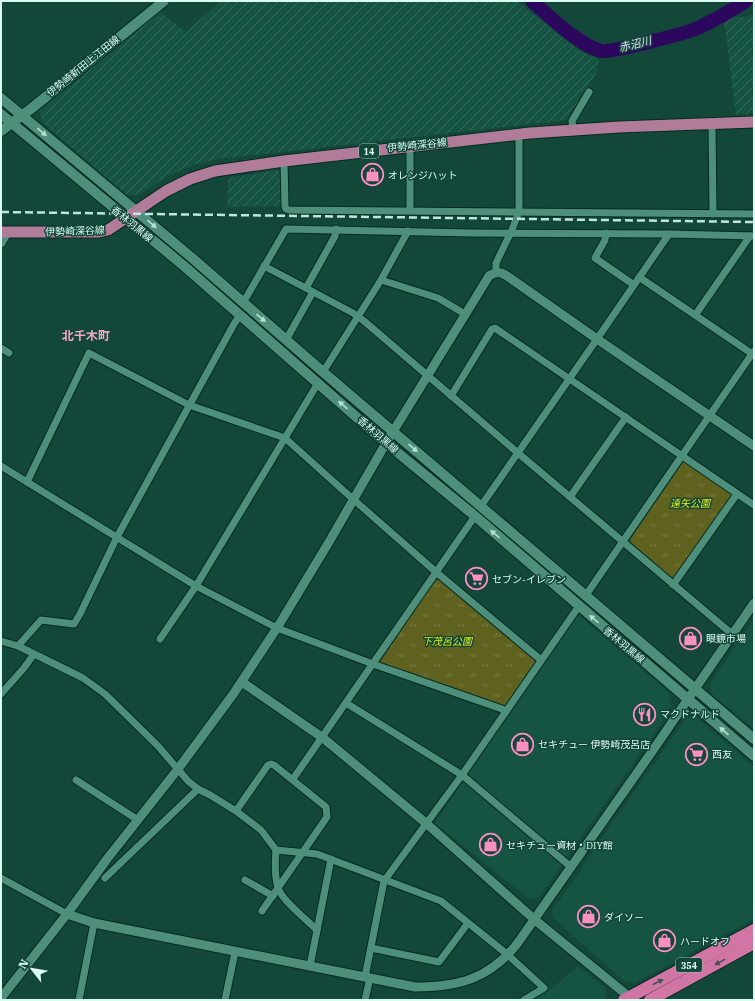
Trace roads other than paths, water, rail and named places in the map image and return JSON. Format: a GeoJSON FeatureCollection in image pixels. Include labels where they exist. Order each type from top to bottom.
{"type":"FeatureCollection","features":[{"type":"Feature","properties":{"kind":"highway","name":"354"},"geometry":{"type":"LineString","coordinates":[[629,999],[754,930]]}},
{"type":"Feature","properties":{"kind":"highway","name":"354"},"geometry":{"type":"LineString","coordinates":[[650,1000],[754,943]]}},
{"type":"Feature","properties":{"kind":"main road","name":"伊勢崎新田上江田線"},"geometry":{"type":"LineString","coordinates":[[1,131],[164,1]]}},
{"type":"Feature","properties":{"kind":"main road","name":"香林羽黒線"},"geometry":{"type":"LineString","coordinates":[[1,98],[137,211],[323,372],[754,739]]}},
{"type":"Feature","properties":{"kind":"main road","name":"香林羽黒線"},"geometry":{"type":"LineString","coordinates":[[1,114],[184,266],[386,443],[475,516],[754,756]]}},
{"type":"Feature","properties":{"kind":"main road","name":"伊勢崎深谷線"},"geometry":{"type":"LineString","coordinates":[[4,232],[98,232],[108,230],[166,191],[201,175],[214,171],[284,161],[520,134],[572,130],[754,122]]}},
{"type":"Feature","properties":{"kind":"street"},"geometry":{"type":"LineString","coordinates":[[572,130],[572,121],[590,92]]}},
{"type":"Feature","properties":{"kind":"street"},"geometry":{"type":"LineString","coordinates":[[712,124],[713,214]]}},
{"type":"Feature","properties":{"kind":"street"},"geometry":{"type":"LineString","coordinates":[[496,272],[496,263],[511,232],[518,212],[520,134]]}},
{"type":"Feature","properties":{"kind":"street"},"geometry":{"type":"LineString","coordinates":[[410,146],[410,210]]}},
{"type":"Feature","properties":{"kind":"street"},"geometry":{"type":"LineString","coordinates":[[284,161],[286,209],[754,214]]}},
{"type":"Feature","properties":{"kind":"street"},"geometry":{"type":"LineString","coordinates":[[243,303],[286,229],[752,236]]}},
{"type":"Feature","properties":{"kind":"street"},"geometry":{"type":"LineString","coordinates":[[286,340],[335,236],[336,229]]}},
{"type":"Feature","properties":{"kind":"street"},"geometry":{"type":"LineString","coordinates":[[323,372],[381,280],[408,231]]}},
{"type":"Feature","properties":{"kind":"street"},"geometry":{"type":"LineString","coordinates":[[1,243],[4,232]]}},
{"type":"Feature","properties":{"kind":"street"},"geometry":{"type":"LineString","coordinates":[[606,233],[605,240],[595,258],[634,285]]}},
{"type":"Feature","properties":{"kind":"street"},"geometry":{"type":"LineString","coordinates":[[481,506],[669,234]]}},
{"type":"Feature","properties":{"kind":"street"},"geometry":{"type":"LineString","coordinates":[[696,314],[752,236]]}},
{"type":"Feature","properties":{"kind":"street"},"geometry":{"type":"LineString","coordinates":[[264,266],[358,316],[732,634]]}},
{"type":"Feature","properties":{"kind":"street"},"geometry":{"type":"LineString","coordinates":[[1,998],[178,770],[242,682],[277,628],[386,443],[489,276],[496,272],[507,276],[754,446]]}},
{"type":"Feature","properties":{"kind":"street"},"geometry":{"type":"LineString","coordinates":[[586,596],[622,541],[753,353],[639,277]]}},
{"type":"Feature","properties":{"kind":"street"},"geometry":{"type":"LineString","coordinates":[[381,280],[438,298],[465,314]]}},
{"type":"Feature","properties":{"kind":"street"},"geometry":{"type":"LineString","coordinates":[[18,646],[41,620],[74,624],[117,537],[240,315]]}},
{"type":"Feature","properties":{"kind":"street"},"geometry":{"type":"LineString","coordinates":[[451,396],[492,329],[495,328],[754,505]]}},
{"type":"Feature","properties":{"kind":"street"},"geometry":{"type":"LineString","coordinates":[[1,348],[9,353]]}},
{"type":"Feature","properties":{"kind":"street"},"geometry":{"type":"LineString","coordinates":[[27,482],[88,353],[189,405],[285,438],[353,500],[436,572],[541,660]]}},
{"type":"Feature","properties":{"kind":"street"},"geometry":{"type":"LineString","coordinates":[[160,640],[196,586],[318,383]]}},
{"type":"Feature","properties":{"kind":"street"},"geometry":{"type":"LineString","coordinates":[[570,497],[626,417]]}},
{"type":"Feature","properties":{"kind":"street"},"geometry":{"type":"LineString","coordinates":[[1,466],[196,586],[277,628],[373,664],[502,709],[506,712]]}},
{"type":"Feature","properties":{"kind":"street"},"geometry":{"type":"LineString","coordinates":[[673,585],[737,494]]}},
{"type":"Feature","properties":{"kind":"street"},"geometry":{"type":"LineString","coordinates":[[293,780],[475,516]]}},
{"type":"Feature","properties":{"kind":"street"},"geometry":{"type":"LineString","coordinates":[[1,878],[67,914],[94,923],[415,987],[448,985],[476,977],[495,967],[508,955],[535,920],[754,603]]}},
{"type":"Feature","properties":{"kind":"street"},"geometry":{"type":"LineString","coordinates":[[365,1000],[371,948],[384,880],[462,775],[579,606]]}},
{"type":"Feature","properties":{"kind":"street"},"geometry":{"type":"LineString","coordinates":[[1,640],[18,646],[83,678],[105,694],[158,746],[188,781],[198,789],[236,811],[261,830],[276,850],[275,863],[278,888],[288,902],[317,930]]}},
{"type":"Feature","properties":{"kind":"street"},"geometry":{"type":"LineString","coordinates":[[1,694],[34,654]]}},
{"type":"Feature","properties":{"kind":"street"},"geometry":{"type":"LineString","coordinates":[[242,682],[323,738],[427,824],[535,920],[629,999]]}},
{"type":"Feature","properties":{"kind":"street"},"geometry":{"type":"LineString","coordinates":[[346,703],[462,775],[571,867]]}},
{"type":"Feature","properties":{"kind":"street"},"geometry":{"type":"LineString","coordinates":[[236,811],[268,765],[271,764],[326,807],[327,817],[262,911]]}},
{"type":"Feature","properties":{"kind":"street"},"geometry":{"type":"LineString","coordinates":[[76,780],[138,820]]}},
{"type":"Feature","properties":{"kind":"street"},"geometry":{"type":"LineString","coordinates":[[105,878],[198,789]]}},
{"type":"Feature","properties":{"kind":"street"},"geometry":{"type":"LineString","coordinates":[[276,850],[317,854],[441,901],[508,955],[514,963],[544,988],[524,1000]]}},
{"type":"Feature","properties":{"kind":"street"},"geometry":{"type":"LineString","coordinates":[[310,966],[331,860]]}},
{"type":"Feature","properties":{"kind":"street"},"geometry":{"type":"LineString","coordinates":[[245,880],[273,896]]}},
{"type":"Feature","properties":{"kind":"street"},"geometry":{"type":"LineString","coordinates":[[79,1000],[94,923]]}},
{"type":"Feature","properties":{"kind":"street"},"geometry":{"type":"LineString","coordinates":[[371,948],[439,962],[468,923]]}},
{"type":"Feature","properties":{"kind":"street"},"geometry":{"type":"LineString","coordinates":[[225,1000],[235,952]]}},
{"type":"Feature","properties":{"kind":"waterway","name":"赤沼川"},"geometry":{"type":"LineString","coordinates":[[532,1],[583,43],[601,51],[633,46],[691,31],[717,19],[746,1]]}},
{"type":"Feature","properties":{"kind":"railway"},"geometry":{"type":"LineString","coordinates":[[1,212],[754,222]]}},
{"type":"Feature","properties":{"kind":"place","name":"オレンジハット"},"geometry":{"type":"Point","coordinates":[373,175]}},
{"type":"Feature","properties":{"kind":"place","name":"セブン-イレブン"},"geometry":{"type":"Point","coordinates":[476,579]}},
{"type":"Feature","properties":{"kind":"place","name":"眼鏡市場"},"geometry":{"type":"Point","coordinates":[690,638]}},
{"type":"Feature","properties":{"kind":"place","name":"マクドナルド"},"geometry":{"type":"Point","coordinates":[644,714]}},
{"type":"Feature","properties":{"kind":"place","name":"セキチュー 伊勢崎茂呂店"},"geometry":{"type":"Point","coordinates":[522,744]}},
{"type":"Feature","properties":{"kind":"place","name":"西友"},"geometry":{"type":"Point","coordinates":[696,754]}},
{"type":"Feature","properties":{"kind":"place","name":"セキチュー資材・DIY館"},"geometry":{"type":"Point","coordinates":[491,845]}},
{"type":"Feature","properties":{"kind":"place","name":"ダイソー"},"geometry":{"type":"Point","coordinates":[588,917]}},
{"type":"Feature","properties":{"kind":"place","name":"ハードオフ"},"geometry":{"type":"Point","coordinates":[665,941]}},
{"type":"Feature","properties":{"kind":"district","name":"北千木町"},"geometry":{"type":"Point","coordinates":[86,335]}},
{"type":"Feature","properties":{"kind":"park label","name":"遠矢公園"},"geometry":{"type":"Point","coordinates":[690,503]}},
{"type":"Feature","properties":{"kind":"park label","name":"下茂呂公園"},"geometry":{"type":"Point","coordinates":[447,641]}}]}
